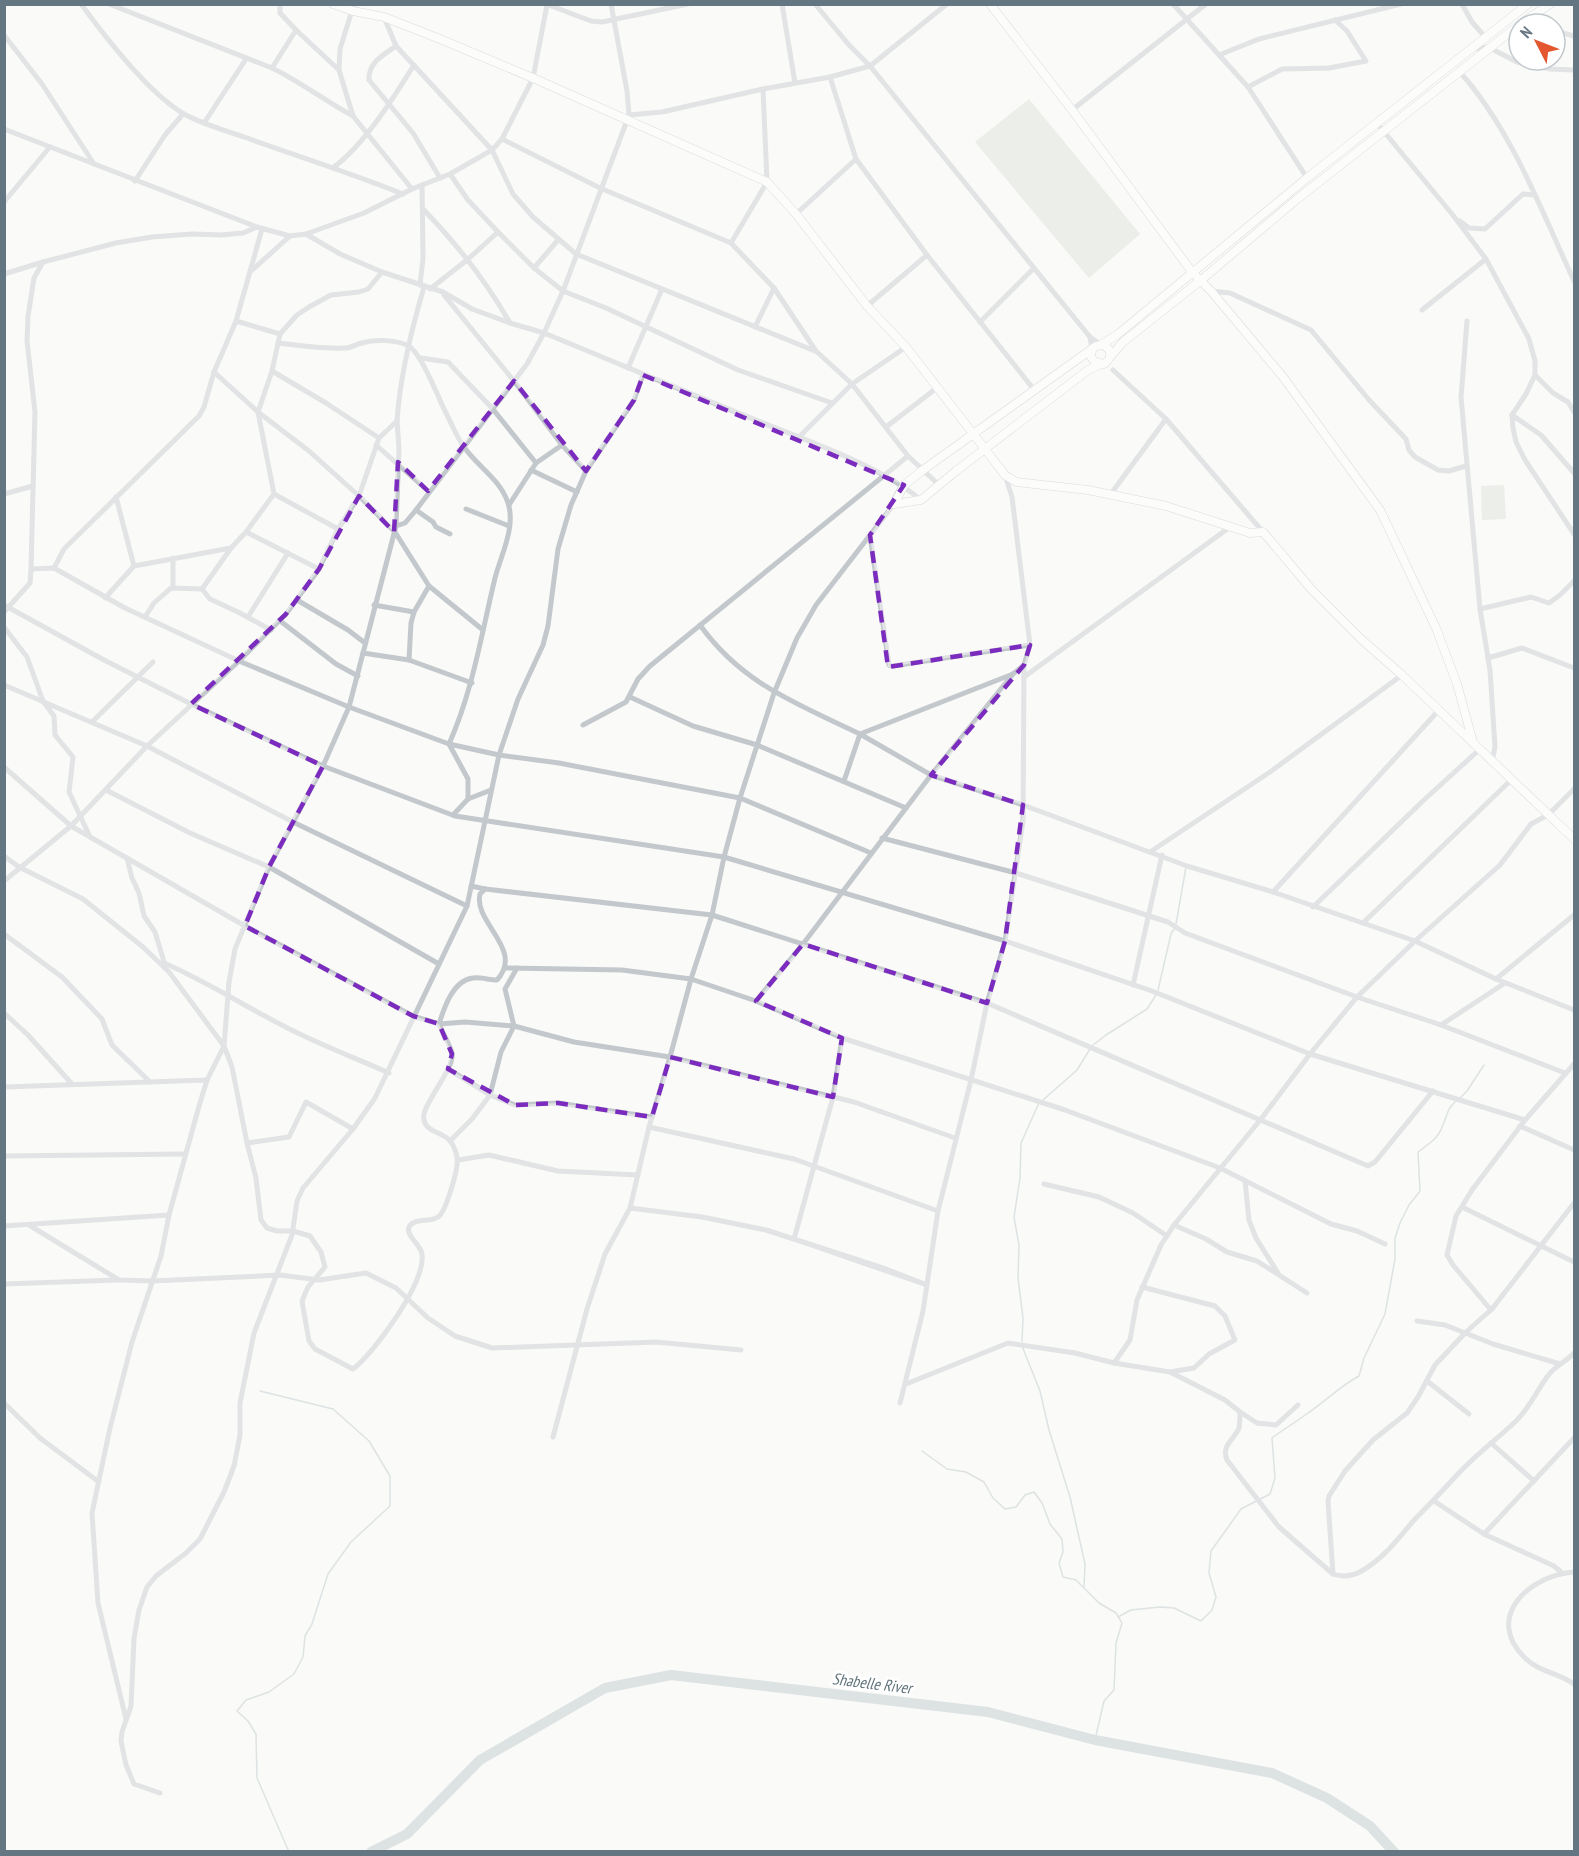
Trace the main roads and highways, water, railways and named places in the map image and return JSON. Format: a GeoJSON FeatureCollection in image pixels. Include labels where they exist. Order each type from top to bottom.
{"type":"FeatureCollection","features":[{"type":"Feature","properties":{"kind":"waterway"},"geometry":{"type":"LineString","coordinates":[[1176,924],[1186,867]]}},
{"type":"Feature","properties":{"kind":"waterway"},"geometry":{"type":"LineString","coordinates":[[1158,990],[1174,929]]}},
{"type":"Feature","properties":{"kind":"waterway"},"geometry":{"type":"LineString","coordinates":[[1093,1045],[1147,1009],[1156,995]]}},
{"type":"Feature","properties":{"kind":"waterway"},"geometry":{"type":"LineString","coordinates":[[1043,1100],[1077,1070],[1090,1049]]}},
{"type":"Feature","properties":{"kind":"waterway"},"geometry":{"type":"LineString","coordinates":[[1460,1098],[1484,1065]]}},
{"type":"Feature","properties":{"kind":"waterway"},"geometry":{"type":"LineString","coordinates":[[1118,1617],[1131,1610],[1160,1607],[1174,1608],[1201,1621],[1212,1610],[1216,1597],[1209,1573],[1211,1551],[1241,1509],[1270,1494],[1275,1478],[1272,1438],[1359,1376],[1364,1358],[1385,1314],[1395,1259],[1395,1238],[1409,1205],[1420,1191],[1418,1152],[1438,1135],[1449,1110],[1456,1101]]}},
{"type":"Feature","properties":{"kind":"waterway"},"geometry":{"type":"LineString","coordinates":[[1022,1342],[1023,1318],[1018,1278],[1019,1245],[1014,1217],[1020,1178],[1021,1143],[1039,1103]]}},
{"type":"Feature","properties":{"kind":"waterway"},"geometry":{"type":"LineString","coordinates":[[1022,1346],[1040,1391],[1049,1430],[1070,1497],[1085,1564],[1084,1587]]}},
{"type":"Feature","properties":{"kind":"waterway"},"geometry":{"type":"LineString","coordinates":[[260,1391],[333,1409],[369,1441],[390,1476],[390,1506],[351,1542],[328,1574],[312,1624],[305,1636],[303,1657],[294,1674],[269,1692],[246,1700],[237,1711],[248,1721],[256,1734],[257,1778],[289,1852]]}},
{"type":"Feature","properties":{"kind":"waterway"},"geometry":{"type":"LineString","coordinates":[[922,1451],[947,1469],[966,1472],[984,1482],[993,1498],[1005,1509],[1016,1507],[1025,1495],[1034,1492],[1042,1503],[1050,1524],[1062,1539],[1063,1552],[1059,1563],[1063,1577],[1076,1580],[1099,1603],[1116,1613],[1122,1623],[1116,1643],[1114,1690],[1104,1701],[1095,1740]]}},
{"type":"Feature","properties":{"kind":"waterway","name":"Shabelle River"},"geometry":{"type":"LineString","coordinates":[[371,1852],[407,1834],[480,1760],[605,1688],[671,1675],[988,1712],[1095,1740],[1272,1773],[1327,1798],[1370,1826],[1394,1852]]}}]}
